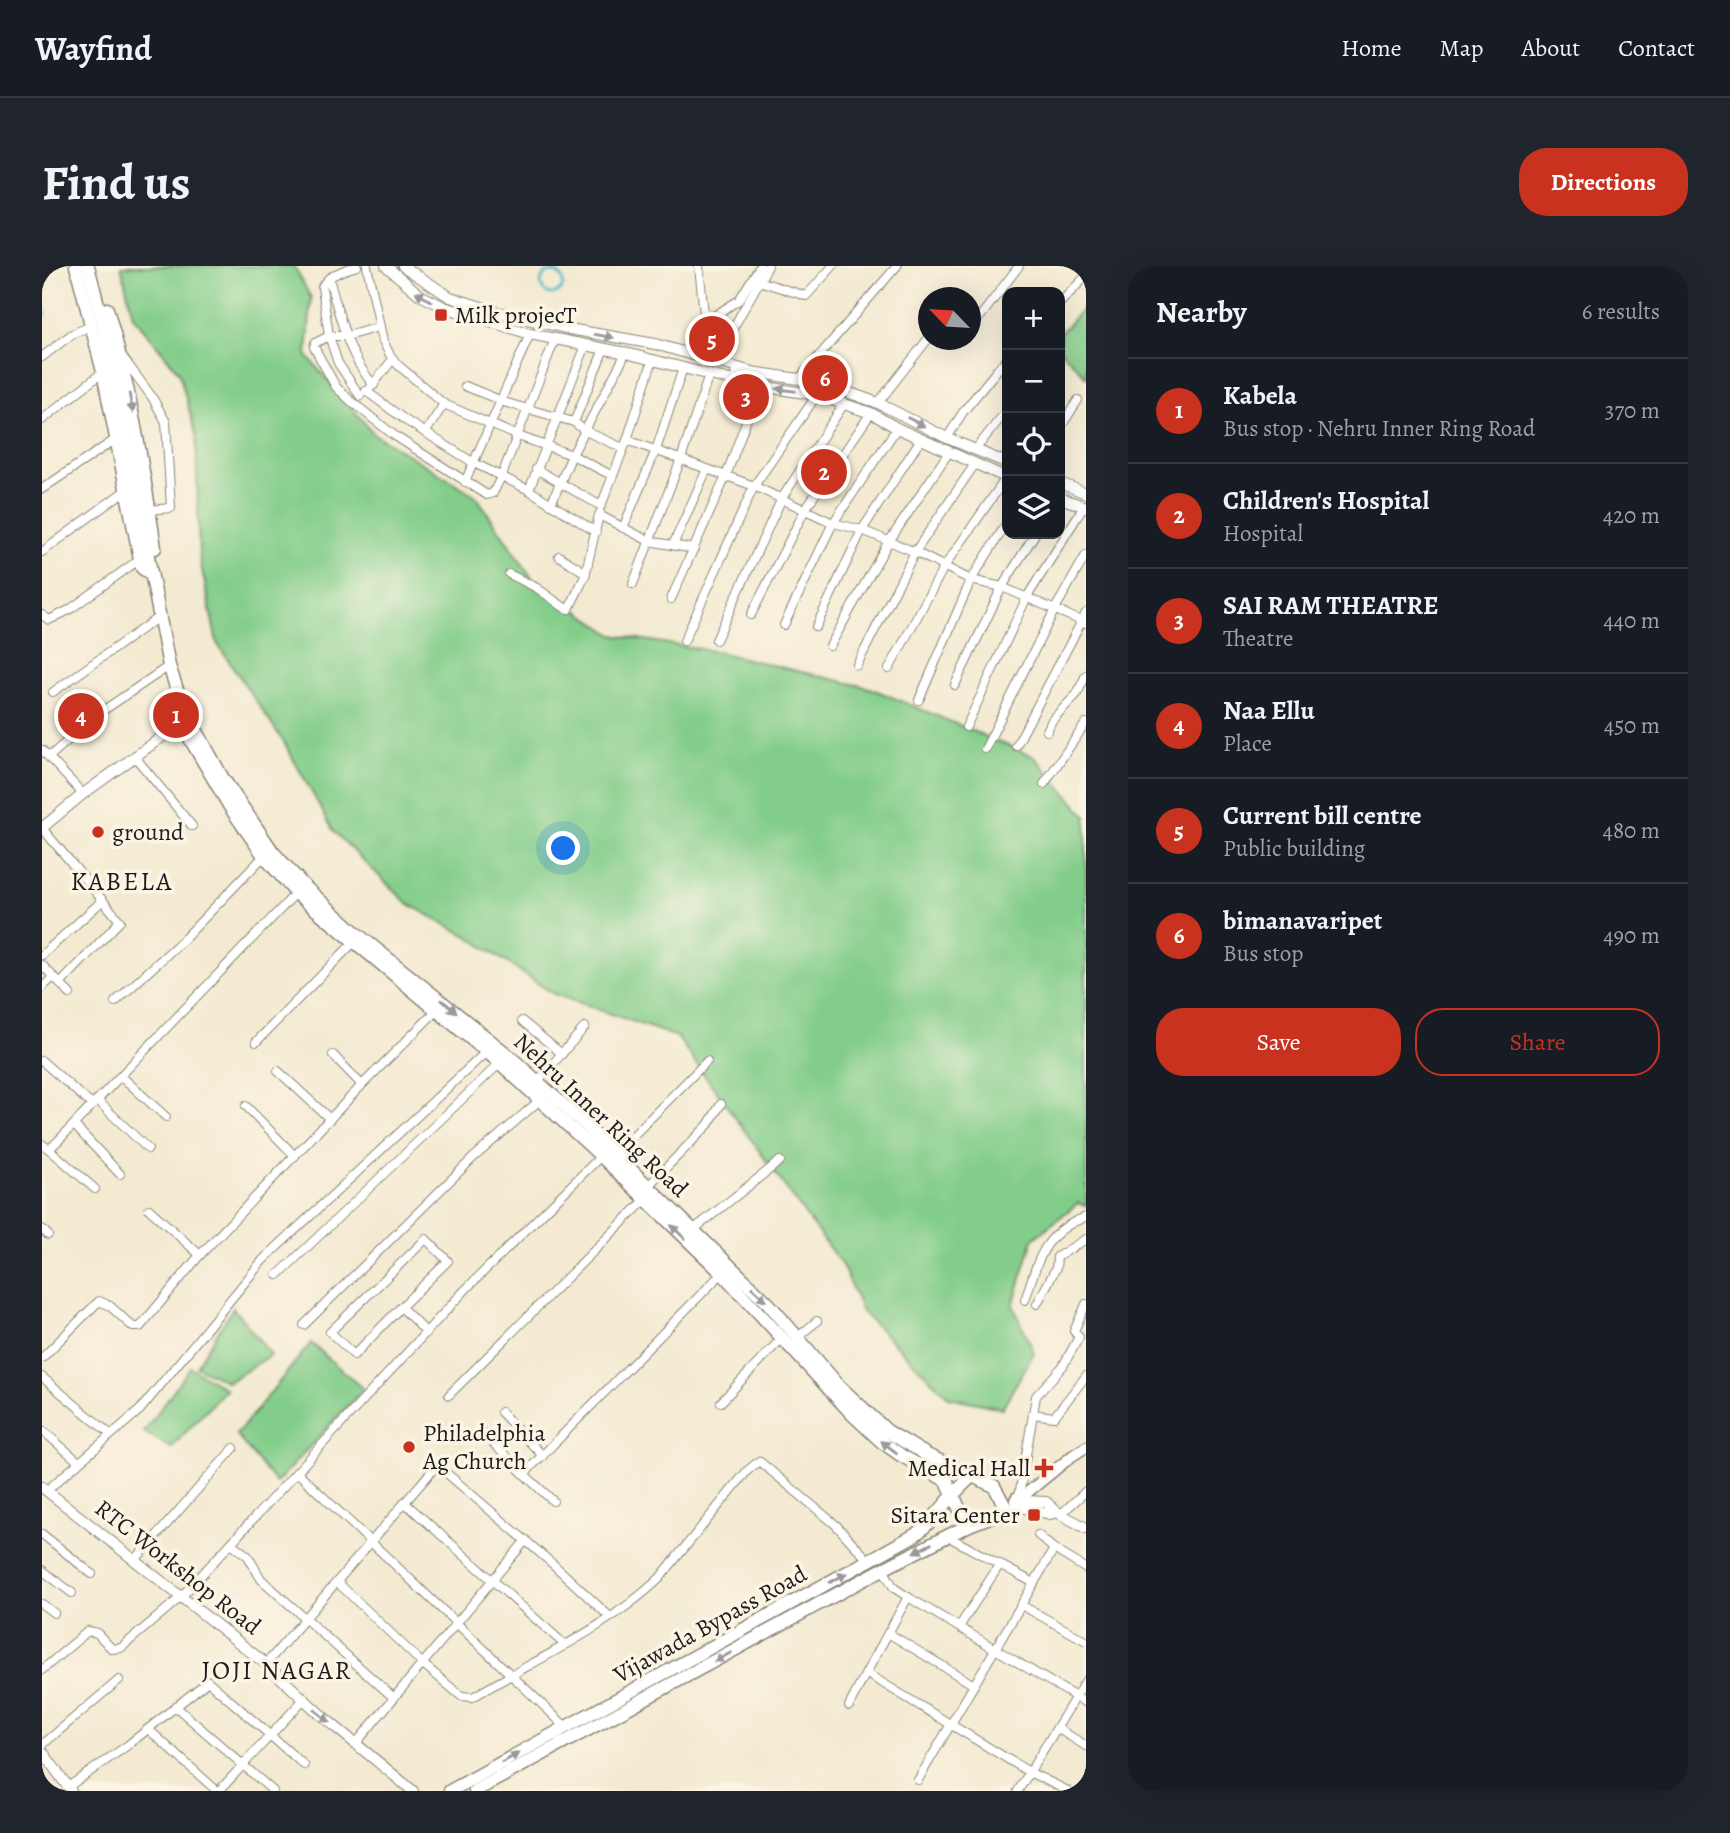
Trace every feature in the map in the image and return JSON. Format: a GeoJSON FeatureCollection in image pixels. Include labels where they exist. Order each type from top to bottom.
{"type":"FeatureCollection","features":[{"type":"Feature","properties":{"kind":"main road"},"geometry":{"type":"LineString","coordinates":[[76,266],[103,372],[126,490],[144,559]]}},
{"type":"Feature","properties":{"kind":"main road"},"geometry":{"type":"LineString","coordinates":[[88,266],[105,332],[144,559],[142,568],[152,574],[157,566],[121,355],[95,266]]}},
{"type":"Feature","properties":{"kind":"main road"},"geometry":{"type":"LineString","coordinates":[[735,381],[738,369]]}},
{"type":"Feature","properties":{"kind":"main road","name":"Nehru Inner Ring Road"},"geometry":{"type":"LineString","coordinates":[[152,574],[169,666],[188,722],[189,737],[264,856],[296,893],[486,1052],[533,1086],[540,1100],[645,1200],[769,1304],[839,1386],[887,1431],[927,1455],[974,1475],[1018,1502]]}},
{"type":"Feature","properties":{"kind":"main road","name":"Nehru Inner Ring Road"},"geometry":{"type":"LineString","coordinates":[[188,722],[198,733],[222,777],[267,844],[304,886],[356,933],[455,1011],[533,1086],[615,1154],[693,1230],[851,1413],[902,1456],[941,1476],[951,1486],[967,1526]]}},
{"type":"Feature","properties":{"kind":"main road","name":"Vijawada Bypass Road"},"geometry":{"type":"LineString","coordinates":[[475,1791],[883,1569],[1018,1502],[1072,1456],[1083,1450]]}},
{"type":"Feature","properties":{"kind":"main road","name":"Vijawada Bypass Road"},"geometry":{"type":"LineString","coordinates":[[450,1791],[915,1535],[930,1524],[974,1475]]}},
{"type":"Feature","properties":{"kind":"street"},"geometry":{"type":"LineString","coordinates":[[357,266],[329,278],[321,287],[329,336],[338,363],[367,390],[425,433],[474,463],[529,490],[596,532]]}},
{"type":"Feature","properties":{"kind":"street"},"geometry":{"type":"LineString","coordinates":[[367,266],[379,327],[393,359],[444,404],[518,436],[572,455],[611,475]]}},
{"type":"Feature","properties":{"kind":"street"},"geometry":{"type":"LineString","coordinates":[[386,266],[402,282],[432,302],[530,334],[653,359],[735,381],[817,395],[871,413],[897,428],[1002,476]]}},
{"type":"Feature","properties":{"kind":"street"},"geometry":{"type":"LineString","coordinates":[[403,266],[450,297],[569,329],[655,345],[738,369],[799,379],[878,403],[947,438],[1002,458]]}},
{"type":"Feature","properties":{"kind":"street"},"geometry":{"type":"LineString","coordinates":[[692,356],[703,323],[704,305],[699,266]]}},
{"type":"Feature","properties":{"kind":"street"},"geometry":{"type":"LineString","coordinates":[[703,323],[739,300],[760,266]]}},
{"type":"Feature","properties":{"kind":"street"},"geometry":{"type":"LineString","coordinates":[[713,362],[768,266]]}},
{"type":"Feature","properties":{"kind":"street"},"geometry":{"type":"LineString","coordinates":[[759,281],[806,296],[833,266]]}},
{"type":"Feature","properties":{"kind":"street"},"geometry":{"type":"LineString","coordinates":[[799,379],[897,266]]}},
{"type":"Feature","properties":{"kind":"street"},"geometry":{"type":"LineString","coordinates":[[981,317],[1019,266]]}},
{"type":"Feature","properties":{"kind":"street"},"geometry":{"type":"LineString","coordinates":[[1065,298],[1086,276]]}},
{"type":"Feature","properties":{"kind":"street"},"geometry":{"type":"LineString","coordinates":[[329,278],[367,390]]}},
{"type":"Feature","properties":{"kind":"street"},"geometry":{"type":"LineString","coordinates":[[42,357],[72,334],[91,326]]}},
{"type":"Feature","properties":{"kind":"street"},"geometry":{"type":"LineString","coordinates":[[379,327],[347,336],[318,339],[314,347],[335,387],[395,436],[466,482],[490,494],[502,475],[555,339]]}},
{"type":"Feature","properties":{"kind":"street"},"geometry":{"type":"LineString","coordinates":[[466,482],[530,334]]}},
{"type":"Feature","properties":{"kind":"street"},"geometry":{"type":"LineString","coordinates":[[529,490],[586,345]]}},
{"type":"Feature","properties":{"kind":"street"},"geometry":{"type":"LineString","coordinates":[[574,422],[604,348]]}},
{"type":"Feature","properties":{"kind":"street"},"geometry":{"type":"LineString","coordinates":[[878,403],[920,350]]}},
{"type":"Feature","properties":{"kind":"street"},"geometry":{"type":"LineString","coordinates":[[551,504],[572,455],[626,353]]}},
{"type":"Feature","properties":{"kind":"street"},"geometry":{"type":"LineString","coordinates":[[121,355],[152,397],[166,422],[171,508],[149,510]]}},
{"type":"Feature","properties":{"kind":"street"},"geometry":{"type":"LineString","coordinates":[[352,402],[367,390],[393,359]]}},
{"type":"Feature","properties":{"kind":"street"},"geometry":{"type":"LineString","coordinates":[[509,574],[537,588],[567,609],[572,606],[586,573],[611,475],[625,444],[653,359]]}},
{"type":"Feature","properties":{"kind":"street"},"geometry":{"type":"LineString","coordinates":[[947,438],[963,412],[1002,364]]}},
{"type":"Feature","properties":{"kind":"street"},"geometry":{"type":"LineString","coordinates":[[623,528],[656,450],[683,368]]}},
{"type":"Feature","properties":{"kind":"street"},"geometry":{"type":"LineString","coordinates":[[42,420],[103,372]]}},
{"type":"Feature","properties":{"kind":"street"},"geometry":{"type":"LineString","coordinates":[[633,584],[681,459],[709,374]]}},
{"type":"Feature","properties":{"kind":"street"},"geometry":{"type":"LineString","coordinates":[[465,386],[501,401],[574,422],[585,431],[625,444],[656,450],[754,486],[833,523],[862,530],[915,552],[971,580],[1002,587],[1085,619],[1016,747]]}},
{"type":"Feature","properties":{"kind":"street"},"geometry":{"type":"LineString","coordinates":[[671,599],[726,476],[759,386]]}},
{"type":"Feature","properties":{"kind":"street"},"geometry":{"type":"LineString","coordinates":[[684,642],[754,486],[817,395]]}},
{"type":"Feature","properties":{"kind":"street"},"geometry":{"type":"LineString","coordinates":[[1065,421],[1079,400]]}},
{"type":"Feature","properties":{"kind":"street"},"geometry":{"type":"LineString","coordinates":[[425,433],[444,404]]}},
{"type":"Feature","properties":{"kind":"street"},"geometry":{"type":"LineString","coordinates":[[716,640],[782,498],[844,404]]}},
{"type":"Feature","properties":{"kind":"street"},"geometry":{"type":"LineString","coordinates":[[751,615],[806,509],[871,413]]}},
{"type":"Feature","properties":{"kind":"street"},"geometry":{"type":"LineString","coordinates":[[975,450],[1005,413]]}},
{"type":"Feature","properties":{"kind":"street"},"geometry":{"type":"LineString","coordinates":[[784,625],[833,523],[897,428]]}},
{"type":"Feature","properties":{"kind":"street"},"geometry":{"type":"LineString","coordinates":[[42,489],[116,439]]}},
{"type":"Feature","properties":{"kind":"street"},"geometry":{"type":"LineString","coordinates":[[816,627],[862,530],[921,439]]}},
{"type":"Feature","properties":{"kind":"street"},"geometry":{"type":"LineString","coordinates":[[830,646],[889,542],[949,452]]}},
{"type":"Feature","properties":{"kind":"street"},"geometry":{"type":"LineString","coordinates":[[857,665],[915,552],[975,464]]}},
{"type":"Feature","properties":{"kind":"street"},"geometry":{"type":"LineString","coordinates":[[536,469],[559,482],[623,528],[649,541],[694,549]]}},
{"type":"Feature","properties":{"kind":"street"},"geometry":{"type":"LineString","coordinates":[[673,545],[707,469]]}},
{"type":"Feature","properties":{"kind":"street"},"geometry":{"type":"LineString","coordinates":[[888,668],[944,566],[1002,484]]}},
{"type":"Feature","properties":{"kind":"street"},"geometry":{"type":"LineString","coordinates":[[1065,485],[1086,493]]}},
{"type":"Feature","properties":{"kind":"street"},"geometry":{"type":"LineString","coordinates":[[42,552],[126,490]]}},
{"type":"Feature","properties":{"kind":"street"},"geometry":{"type":"LineString","coordinates":[[966,727],[1027,597],[1085,507],[1065,500]]}},
{"type":"Feature","properties":{"kind":"street"},"geometry":{"type":"LineString","coordinates":[[919,700],[971,580],[1002,531]]}},
{"type":"Feature","properties":{"kind":"street"},"geometry":{"type":"LineString","coordinates":[[954,685],[1002,587],[1032,539]]}},
{"type":"Feature","properties":{"kind":"street"},"geometry":{"type":"LineString","coordinates":[[985,750],[1055,609],[1086,555]]}},
{"type":"Feature","properties":{"kind":"street"},"geometry":{"type":"LineString","coordinates":[[559,556],[586,573]]}},
{"type":"Feature","properties":{"kind":"street"},"geometry":{"type":"LineString","coordinates":[[42,615],[49,620],[69,610],[144,559]]}},
{"type":"Feature","properties":{"kind":"street"},"geometry":{"type":"LineString","coordinates":[[53,692],[160,616]]}},
{"type":"Feature","properties":{"kind":"street"},"geometry":{"type":"LineString","coordinates":[[49,757],[98,714],[169,666]]}},
{"type":"Feature","properties":{"kind":"street"},"geometry":{"type":"LineString","coordinates":[[1046,731],[1052,720],[1077,694],[1086,675]]}},
{"type":"Feature","properties":{"kind":"street"},"geometry":{"type":"LineString","coordinates":[[42,988],[56,980],[120,921],[42,828],[83,794],[188,722]]}},
{"type":"Feature","properties":{"kind":"street"},"geometry":{"type":"LineString","coordinates":[[1044,784],[1086,723]]}},
{"type":"Feature","properties":{"kind":"street"},"geometry":{"type":"LineString","coordinates":[[42,750],[83,794]]}},
{"type":"Feature","properties":{"kind":"street"},"geometry":{"type":"LineString","coordinates":[[135,757],[192,826]]}},
{"type":"Feature","properties":{"kind":"street"},"geometry":{"type":"LineString","coordinates":[[115,1002],[185,938],[264,856]]}},
{"type":"Feature","properties":{"kind":"street"},"geometry":{"type":"LineString","coordinates":[[95,1189],[45,1146],[74,1125],[296,893]]}},
{"type":"Feature","properties":{"kind":"street"},"geometry":{"type":"LineString","coordinates":[[42,955],[102,901]]}},
{"type":"Feature","properties":{"kind":"street"},"geometry":{"type":"LineString","coordinates":[[256,1042],[353,943]]}},
{"type":"Feature","properties":{"kind":"street"},"geometry":{"type":"LineString","coordinates":[[42,965],[70,994]]}},
{"type":"Feature","properties":{"kind":"street"},"geometry":{"type":"LineString","coordinates":[[42,1359],[99,1301],[110,1306],[133,1327],[140,1327],[200,1255],[362,1084],[436,1011]]}},
{"type":"Feature","properties":{"kind":"street"},"geometry":{"type":"LineString","coordinates":[[522,1021],[562,1054]]}},
{"type":"Feature","properties":{"kind":"street"},"geometry":{"type":"LineString","coordinates":[[533,1086],[585,1027]]}},
{"type":"Feature","properties":{"kind":"street"},"geometry":{"type":"LineString","coordinates":[[44,1489],[140,1410],[263,1260],[486,1052]]}},
{"type":"Feature","properties":{"kind":"street"},"geometry":{"type":"LineString","coordinates":[[333,1055],[362,1084]]}},
{"type":"Feature","properties":{"kind":"street"},"geometry":{"type":"LineString","coordinates":[[42,1061],[148,1149]]}},
{"type":"Feature","properties":{"kind":"street"},"geometry":{"type":"LineString","coordinates":[[615,1154],[707,1061]]}},
{"type":"Feature","properties":{"kind":"street"},"geometry":{"type":"LineString","coordinates":[[278,1275],[500,1063]]}},
{"type":"Feature","properties":{"kind":"street"},"geometry":{"type":"LineString","coordinates":[[278,1071],[330,1119]]}},
{"type":"Feature","properties":{"kind":"street"},"geometry":{"type":"LineString","coordinates":[[121,1076],[166,1117]]}},
{"type":"Feature","properties":{"kind":"street"},"geometry":{"type":"LineString","coordinates":[[304,1325],[473,1158],[540,1100]]}},
{"type":"Feature","properties":{"kind":"street"},"geometry":{"type":"LineString","coordinates":[[648,1186],[708,1125],[721,1104]]}},
{"type":"Feature","properties":{"kind":"street"},"geometry":{"type":"LineString","coordinates":[[246,1106],[295,1156]]}},
{"type":"Feature","properties":{"kind":"street"},"geometry":{"type":"LineString","coordinates":[[74,1125],[120,1174]]}},
{"type":"Feature","properties":{"kind":"street"},"geometry":{"type":"LineString","coordinates":[[42,1670],[88,1631],[97,1633],[112,1649],[121,1648],[181,1597],[466,1289],[601,1156]]}},
{"type":"Feature","properties":{"kind":"street"},"geometry":{"type":"LineString","coordinates":[[693,1230],[780,1161]]}},
{"type":"Feature","properties":{"kind":"street"},"geometry":{"type":"LineString","coordinates":[[449,1395],[645,1200]]}},
{"type":"Feature","properties":{"kind":"street"},"geometry":{"type":"LineString","coordinates":[[149,1209],[200,1255]]}},
{"type":"Feature","properties":{"kind":"street"},"geometry":{"type":"LineString","coordinates":[[1025,1300],[1045,1245],[1064,1227],[1086,1217]]}},
{"type":"Feature","properties":{"kind":"street"},"geometry":{"type":"LineString","coordinates":[[426,1239],[448,1261],[401,1307],[354,1355],[330,1332],[426,1239]]}},
{"type":"Feature","properties":{"kind":"street"},"geometry":{"type":"LineString","coordinates":[[1037,1304],[1056,1268],[1057,1257],[1086,1239]]}},
{"type":"Feature","properties":{"kind":"street"},"geometry":{"type":"LineString","coordinates":[[524,1474],[726,1270]]}},
{"type":"Feature","properties":{"kind":"street"},"geometry":{"type":"LineString","coordinates":[[1086,1304],[1075,1327],[1074,1331],[1079,1337],[1074,1348],[1063,1366],[1036,1396],[1018,1502],[1043,1500],[1059,1513],[1086,1528]]}},
{"type":"Feature","properties":{"kind":"street"},"geometry":{"type":"LineString","coordinates":[[401,1307],[426,1332]]}},
{"type":"Feature","properties":{"kind":"street"},"geometry":{"type":"LineString","coordinates":[[798,1337],[817,1321]]}},
{"type":"Feature","properties":{"kind":"street"},"geometry":{"type":"LineString","coordinates":[[722,1402],[783,1337]]}},
{"type":"Feature","properties":{"kind":"street"},"geometry":{"type":"LineString","coordinates":[[1033,1414],[1054,1417],[1086,1376]]}},
{"type":"Feature","properties":{"kind":"street"},"geometry":{"type":"LineString","coordinates":[[42,1377],[110,1434]]}},
{"type":"Feature","properties":{"kind":"street"},"geometry":{"type":"LineString","coordinates":[[1080,1386],[1086,1393]]}},
{"type":"Feature","properties":{"kind":"street"},"geometry":{"type":"LineString","coordinates":[[501,1412],[542,1456]]}},
{"type":"Feature","properties":{"kind":"street"},"geometry":{"type":"LineString","coordinates":[[42,1430],[79,1462]]}},
{"type":"Feature","properties":{"kind":"street"},"geometry":{"type":"LineString","coordinates":[[480,1430],[553,1501]]}},
{"type":"Feature","properties":{"kind":"street"},"geometry":{"type":"LineString","coordinates":[[136,1559],[234,1448]]}},
{"type":"Feature","properties":{"kind":"street"},"geometry":{"type":"LineString","coordinates":[[337,1582],[422,1664],[467,1698],[512,1676],[638,1598],[659,1579],[747,1471],[759,1461],[836,1525],[869,1561]]}},
{"type":"Feature","properties":{"kind":"street"},"geometry":{"type":"LineString","coordinates":[[266,1664],[437,1465],[526,1540],[610,1617]]}},
{"type":"Feature","properties":{"kind":"street"},"geometry":{"type":"LineString","coordinates":[[297,1472],[566,1727]]}},
{"type":"Feature","properties":{"kind":"street","name":"RTC Workshop Road"},"geometry":{"type":"LineString","coordinates":[[44,1489],[266,1664],[303,1700],[414,1791]]}},
{"type":"Feature","properties":{"kind":"street"},"geometry":{"type":"LineString","coordinates":[[1059,1513],[1086,1492]]}},
{"type":"Feature","properties":{"kind":"street"},"geometry":{"type":"LineString","coordinates":[[404,1502],[564,1644]]}},
{"type":"Feature","properties":{"kind":"street"},"geometry":{"type":"LineString","coordinates":[[42,1534],[92,1574]]}},
{"type":"Feature","properties":{"kind":"street"},"geometry":{"type":"LineString","coordinates":[[1038,1535],[1054,1549],[1086,1569]]}},
{"type":"Feature","properties":{"kind":"street"},"geometry":{"type":"LineString","coordinates":[[947,1536],[1034,1583]]}},
{"type":"Feature","properties":{"kind":"street"},"geometry":{"type":"LineString","coordinates":[[356,1742],[526,1540]]}},
{"type":"Feature","properties":{"kind":"street"},"geometry":{"type":"LineString","coordinates":[[231,1543],[248,1556],[261,1579],[394,1698]]}},
{"type":"Feature","properties":{"kind":"street"},"geometry":{"type":"LineString","coordinates":[[918,1780],[1054,1549]]}},
{"type":"Feature","properties":{"kind":"street"},"geometry":{"type":"LineString","coordinates":[[959,1627],[999,1564]]}},
{"type":"Feature","properties":{"kind":"street"},"geometry":{"type":"LineString","coordinates":[[883,1569],[894,1588],[1086,1703]]}},
{"type":"Feature","properties":{"kind":"street"},"geometry":{"type":"LineString","coordinates":[[42,1570],[72,1593]]}},
{"type":"Feature","properties":{"kind":"street"},"geometry":{"type":"LineString","coordinates":[[849,1706],[908,1597]]}},
{"type":"Feature","properties":{"kind":"street"},"geometry":{"type":"LineString","coordinates":[[42,1604],[54,1613]]}},
{"type":"Feature","properties":{"kind":"street"},"geometry":{"type":"LineString","coordinates":[[1021,1605],[1086,1641]]}},
{"type":"Feature","properties":{"kind":"street"},"geometry":{"type":"LineString","coordinates":[[888,1633],[974,1685]]}},
{"type":"Feature","properties":{"kind":"street"},"geometry":{"type":"LineString","coordinates":[[866,1674],[1029,1772],[1068,1791]]}},
{"type":"Feature","properties":{"kind":"street"},"geometry":{"type":"LineString","coordinates":[[42,1745],[119,1680]]}},
{"type":"Feature","properties":{"kind":"street"},"geometry":{"type":"LineString","coordinates":[[1018,1791],[1086,1680]]}},
{"type":"Feature","properties":{"kind":"street"},"geometry":{"type":"LineString","coordinates":[[42,1751],[69,1789],[210,1681],[304,1765]]}},
{"type":"Feature","properties":{"kind":"street"},"geometry":{"type":"LineString","coordinates":[[148,1729],[218,1791],[303,1700]]}},
{"type":"Feature","properties":{"kind":"street"},"geometry":{"type":"LineString","coordinates":[[175,1706],[273,1791]]}},
{"type":"Feature","properties":{"kind":"street"},"geometry":{"type":"LineString","coordinates":[[1057,1728],[1086,1746]]}},
{"type":"Feature","properties":{"kind":"green space"},"geometry":{"type":"Polygon","coordinates":[[[121,266],[294,266],[311,298],[307,356],[374,434],[476,496],[532,578],[613,635],[713,651],[870,688],[1035,757],[1086,816],[1086,1206],[1078,1203],[1033,1239],[1013,1305],[1034,1353],[1002,1408],[949,1397],[862,1312],[843,1267],[677,1037],[554,994],[466,935],[408,904],[334,832],[285,744],[217,643],[199,555],[196,435],[179,372],[133,316],[121,266]]]}},
{"type":"Feature","properties":{"kind":"green space"},"geometry":{"type":"Polygon","coordinates":[[[1086,306],[1086,377],[1065,354],[1065,328],[1086,306]]]}},
{"type":"Feature","properties":{"kind":"green space"},"geometry":{"type":"Polygon","coordinates":[[[233,1308],[271,1355],[228,1382],[196,1366],[233,1308]]]}},
{"type":"Feature","properties":{"kind":"green space"},"geometry":{"type":"Polygon","coordinates":[[[311,1343],[363,1389],[276,1483],[236,1435],[311,1343]]]}},
{"type":"Feature","properties":{"kind":"green space"},"geometry":{"type":"Polygon","coordinates":[[[190,1367],[226,1389],[171,1448],[144,1432],[190,1367]]]}},
{"type":"Feature","properties":{"kind":"waterway"},"geometry":{"type":"LineString","coordinates":[[552,272],[560,275],[563,283],[560,291],[552,294],[544,291],[541,283],[544,275],[552,272]]}},
{"type":"Feature","properties":{"kind":"waterway"},"geometry":{"type":"LineString","coordinates":[[42,287],[42,302]]}},
{"type":"Feature","properties":{"kind":"waterway"},"geometry":{"type":"LineString","coordinates":[[42,305],[46,315]]}},
{"type":"Feature","properties":{"kind":"place","name":"Milk projecT"},"geometry":{"type":"Point","coordinates":[441,315]}},
{"type":"Feature","properties":{"kind":"place","name":"Current bill centre"},"geometry":{"type":"Point","coordinates":[712,339]}},
{"type":"Feature","properties":{"kind":"place","name":"bimanavaripet"},"geometry":{"type":"Point","coordinates":[825,378]}},
{"type":"Feature","properties":{"kind":"place","name":"SAI RAM THEATRE"},"geometry":{"type":"Point","coordinates":[746,397]}},
{"type":"Feature","properties":{"kind":"place","name":"Children's Hospital"},"geometry":{"type":"Point","coordinates":[824,472]}},
{"type":"Feature","properties":{"kind":"place","name":"Kabela"},"geometry":{"type":"Point","coordinates":[176,715]}},
{"type":"Feature","properties":{"kind":"place","name":"Naa Ellu"},"geometry":{"type":"Point","coordinates":[81,716]}},
{"type":"Feature","properties":{"kind":"place","name":"ground"},"geometry":{"type":"Point","coordinates":[98,832]}},
{"type":"Feature","properties":{"kind":"place","name":"Philadelphia Ag Church"},"geometry":{"type":"Point","coordinates":[409,1447]}},
{"type":"Feature","properties":{"kind":"place","name":"Medical Hall"},"geometry":{"type":"Point","coordinates":[1044,1468]}},
{"type":"Feature","properties":{"kind":"place","name":"Sitara Center"},"geometry":{"type":"Point","coordinates":[1034,1515]}},
{"type":"Feature","properties":{"kind":"district","name":"KABELA"},"geometry":{"type":"Point","coordinates":[122,881]}},
{"type":"Feature","properties":{"kind":"district","name":"JOJI NAGAR"},"geometry":{"type":"Point","coordinates":[277,1670]}}]}
